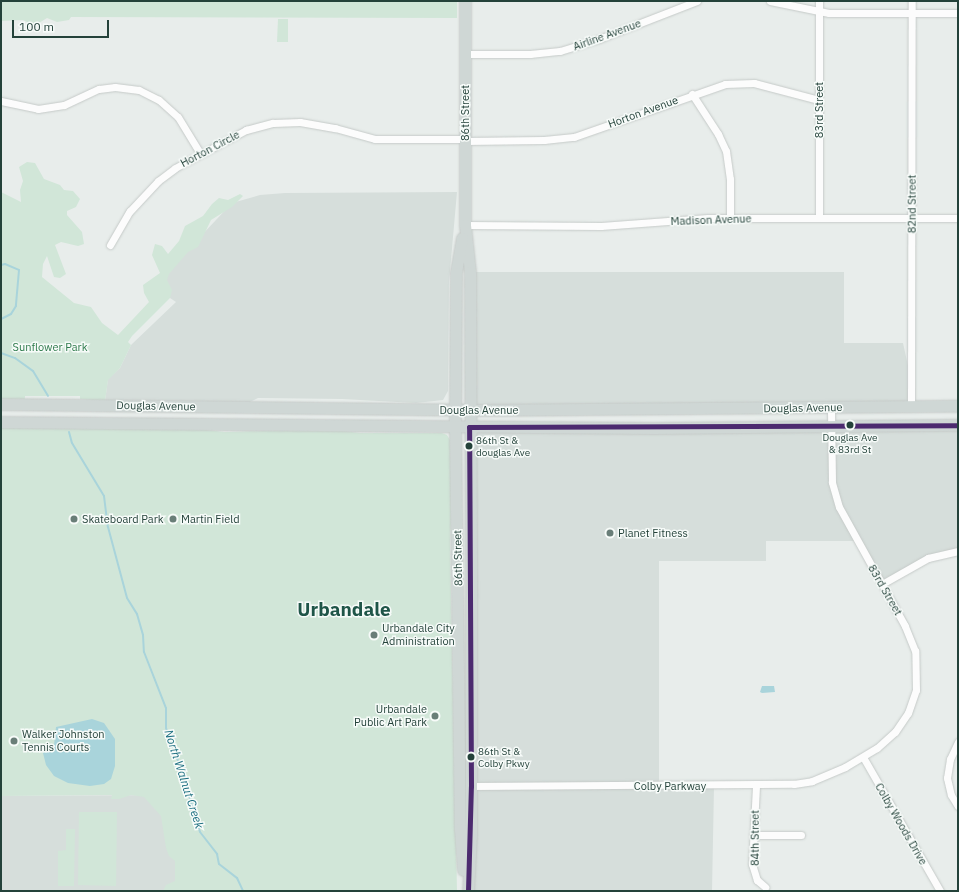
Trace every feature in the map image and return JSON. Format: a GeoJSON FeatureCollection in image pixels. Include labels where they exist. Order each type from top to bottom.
{"type":"FeatureCollection","features":[{"type":"Feature","properties":{"kind":"main road","name":"86th Street"},"geometry":{"type":"LineString","coordinates":[[466,1],[464,225],[470,272],[469,427],[471,786],[466,891]]}},
{"type":"Feature","properties":{"kind":"main road","name":"86th Street"},"geometry":{"type":"LineString","coordinates":[[464,225],[456,273],[455,427],[460,829],[466,891]]}},
{"type":"Feature","properties":{"kind":"main road","name":"Douglas Avenue"},"geometry":{"type":"LineString","coordinates":[[1,404],[455,410],[698,410],[958,406]]}},
{"type":"Feature","properties":{"kind":"main road"},"geometry":{"type":"LineString","coordinates":[[654,428],[653,420],[660,413],[698,410]]}},
{"type":"Feature","properties":{"kind":"main road","name":"Douglas Avenue"},"geometry":{"type":"LineString","coordinates":[[1,422],[654,428],[958,425]]}},
{"type":"Feature","properties":{"kind":"street","name":"Airline Avenue"},"geometry":{"type":"LineString","coordinates":[[465,54],[530,54],[560,50],[599,39],[697,1]]}},
{"type":"Feature","properties":{"kind":"street"},"geometry":{"type":"LineString","coordinates":[[770,1],[819,12],[958,13]]}},
{"type":"Feature","properties":{"kind":"street","name":"83rd Street"},"geometry":{"type":"LineString","coordinates":[[819,1],[819,218]]}},
{"type":"Feature","properties":{"kind":"street","name":"82nd Street"},"geometry":{"type":"LineString","coordinates":[[911,407],[912,1]]}},
{"type":"Feature","properties":{"kind":"street","name":"Horton Avenue"},"geometry":{"type":"LineString","coordinates":[[465,140],[544,140],[574,137],[692,94],[725,84],[744,82],[819,100]]}},
{"type":"Feature","properties":{"kind":"street"},"geometry":{"type":"LineString","coordinates":[[1,101],[38,108],[64,105],[99,89],[119,87],[139,90],[159,100],[178,117],[200,153]]}},
{"type":"Feature","properties":{"kind":"street"},"geometry":{"type":"LineString","coordinates":[[692,94],[718,134],[726,152],[730,179],[730,218]]}},
{"type":"Feature","properties":{"kind":"street","name":"Horton Circle"},"geometry":{"type":"LineString","coordinates":[[110,245],[130,211],[144,195],[175,168],[200,153],[246,130],[287,122],[318,124],[375,139],[465,140]]}},
{"type":"Feature","properties":{"kind":"street","name":"Madison Avenue"},"geometry":{"type":"LineString","coordinates":[[464,225],[601,226],[730,218],[958,218]]}},
{"type":"Feature","properties":{"kind":"street","name":"83rd Street"},"geometry":{"type":"LineString","coordinates":[[831,407],[832,469],[835,495],[846,521],[912,640],[917,678],[912,702],[902,723],[886,741],[862,757]]}},
{"type":"Feature","properties":{"kind":"street"},"geometry":{"type":"LineString","coordinates":[[882,584],[928,558],[958,551]]}},
{"type":"Feature","properties":{"kind":"street"},"geometry":{"type":"LineString","coordinates":[[958,742],[950,759],[947,778],[951,795],[958,806]]}},
{"type":"Feature","properties":{"kind":"street","name":"Colby Parkway"},"geometry":{"type":"LineString","coordinates":[[471,786],[756,786],[812,781],[862,757]]}},
{"type":"Feature","properties":{"kind":"street","name":"Colby Woods Drive"},"geometry":{"type":"LineString","coordinates":[[862,757],[940,891]]}},
{"type":"Feature","properties":{"kind":"street","name":"84th Street"},"geometry":{"type":"LineString","coordinates":[[756,786],[752,864],[757,880],[764,887]]}},
{"type":"Feature","properties":{"kind":"street"},"geometry":{"type":"LineString","coordinates":[[753,835],[801,835]]}},
{"type":"Feature","properties":{"kind":"shaded area"},"geometry":{"type":"Polygon","coordinates":[[[457,192],[449,282],[448,391],[443,400],[416,403],[342,399],[258,398],[250,402],[105,401],[108,379],[120,368],[131,345],[176,302],[170,298],[165,274],[232,203],[260,195],[285,193],[457,192]]]}},
{"type":"Feature","properties":{"kind":"shaded area"},"geometry":{"type":"Polygon","coordinates":[[[470,272],[844,272],[844,343],[903,343],[910,375],[911,407],[469,410],[470,272]]]}},
{"type":"Feature","properties":{"kind":"shaded area"},"geometry":{"type":"Polygon","coordinates":[[[958,425],[958,551],[943,553],[884,584],[858,541],[766,541],[766,561],[659,561],[659,786],[714,787],[712,891],[468,891],[469,427],[958,425]]]}},
{"type":"Feature","properties":{"kind":"shaded area"},"geometry":{"type":"Polygon","coordinates":[[[176,795],[175,891],[1,891],[1,796],[176,795]]]}},
{"type":"Feature","properties":{"kind":"green space"},"geometry":{"type":"Polygon","coordinates":[[[1,1],[457,1],[457,18],[71,17],[69,20],[57,22],[47,18],[39,23],[31,24],[23,20],[1,21],[1,1]]]}},
{"type":"Feature","properties":{"kind":"green space"},"geometry":{"type":"Polygon","coordinates":[[[278,19],[288,19],[288,42],[277,42],[278,19]]]}},
{"type":"Feature","properties":{"kind":"green space","name":"Sunflower Park"},"geometry":{"type":"Polygon","coordinates":[[[27,162],[35,163],[44,179],[60,185],[64,190],[73,191],[80,199],[76,207],[67,211],[67,215],[82,232],[84,244],[78,246],[61,242],[55,245],[66,274],[60,278],[54,277],[47,256],[43,264],[42,277],[74,303],[91,307],[102,323],[118,335],[149,302],[144,293],[143,285],[160,273],[152,255],[155,244],[162,246],[168,254],[179,241],[185,226],[203,216],[212,204],[219,198],[228,200],[240,194],[243,196],[232,207],[211,220],[198,247],[188,252],[169,274],[167,280],[172,290],[170,298],[132,336],[128,342],[131,345],[120,368],[108,380],[105,401],[80,399],[80,396],[25,396],[25,399],[1,400],[1,192],[21,202],[20,190],[23,181],[19,167],[27,162]]]}},
{"type":"Feature","properties":{"kind":"green space"},"geometry":{"type":"Polygon","coordinates":[[[1,426],[188,428],[225,432],[327,429],[360,433],[442,433],[447,435],[450,440],[452,506],[450,541],[457,891],[163,891],[166,885],[175,881],[175,861],[169,856],[166,848],[161,816],[144,797],[131,795],[119,799],[111,799],[112,795],[1,796],[1,426]]]}},
{"type":"Feature","properties":{"kind":"green space"},"geometry":{"type":"Polygon","coordinates":[[[79,812],[117,812],[116,886],[78,885],[79,812]]]}},
{"type":"Feature","properties":{"kind":"green space"},"geometry":{"type":"Polygon","coordinates":[[[66,829],[75,829],[74,886],[58,886],[58,851],[66,850],[66,829]]]}},
{"type":"Feature","properties":{"kind":"water"},"geometry":{"type":"Polygon","coordinates":[[[762,686],[774,686],[775,692],[762,693],[760,692],[762,686]]]}},
{"type":"Feature","properties":{"kind":"water"},"geometry":{"type":"Polygon","coordinates":[[[92,719],[104,723],[115,739],[115,766],[111,779],[104,784],[90,786],[68,783],[54,776],[46,765],[43,753],[54,745],[56,727],[92,719]]]}},
{"type":"Feature","properties":{"kind":"waterway","name":"North Walnut Creek"},"geometry":{"type":"LineString","coordinates":[[1,265],[5,264],[19,270],[16,306],[11,314],[1,319]]}},
{"type":"Feature","properties":{"kind":"waterway","name":"North Walnut Creek"},"geometry":{"type":"LineString","coordinates":[[1,353],[15,358],[33,371],[48,396]]}},
{"type":"Feature","properties":{"kind":"waterway","name":"North Walnut Creek"},"geometry":{"type":"LineString","coordinates":[[69,432],[72,443],[104,496],[108,527],[127,598],[137,614],[143,635],[144,652],[166,708],[166,728],[183,774],[200,832],[217,854],[219,864],[237,878],[243,891]]}},
{"type":"Feature","properties":{"kind":"transit line"},"geometry":{"type":"LineString","coordinates":[[468,891],[471,786],[469,427],[958,425]]}},
{"type":"Feature","properties":{"kind":"place","name":"Douglas Ave & 83rd St"},"geometry":{"type":"Point","coordinates":[850,425]}},
{"type":"Feature","properties":{"kind":"place","name":"86th St & douglas Ave"},"geometry":{"type":"Point","coordinates":[469,446]}},
{"type":"Feature","properties":{"kind":"place","name":"Skateboard Park"},"geometry":{"type":"Point","coordinates":[74,519]}},
{"type":"Feature","properties":{"kind":"place","name":"Martin Field"},"geometry":{"type":"Point","coordinates":[173,519]}},
{"type":"Feature","properties":{"kind":"place","name":"Planet Fitness"},"geometry":{"type":"Point","coordinates":[610,533]}},
{"type":"Feature","properties":{"kind":"place","name":"Urbandale City Administration"},"geometry":{"type":"Point","coordinates":[374,635]}},
{"type":"Feature","properties":{"kind":"place","name":"Urbandale Public Art Park"},"geometry":{"type":"Point","coordinates":[435,716]}},
{"type":"Feature","properties":{"kind":"place","name":"Walker Johnston Tennis Courts"},"geometry":{"type":"Point","coordinates":[14,741]}},
{"type":"Feature","properties":{"kind":"place","name":"86th St & Colby Pkwy"},"geometry":{"type":"Point","coordinates":[471,757]}},
{"type":"Feature","properties":{"kind":"district","name":"Urbandale"},"geometry":{"type":"Point","coordinates":[344,610]}}]}
